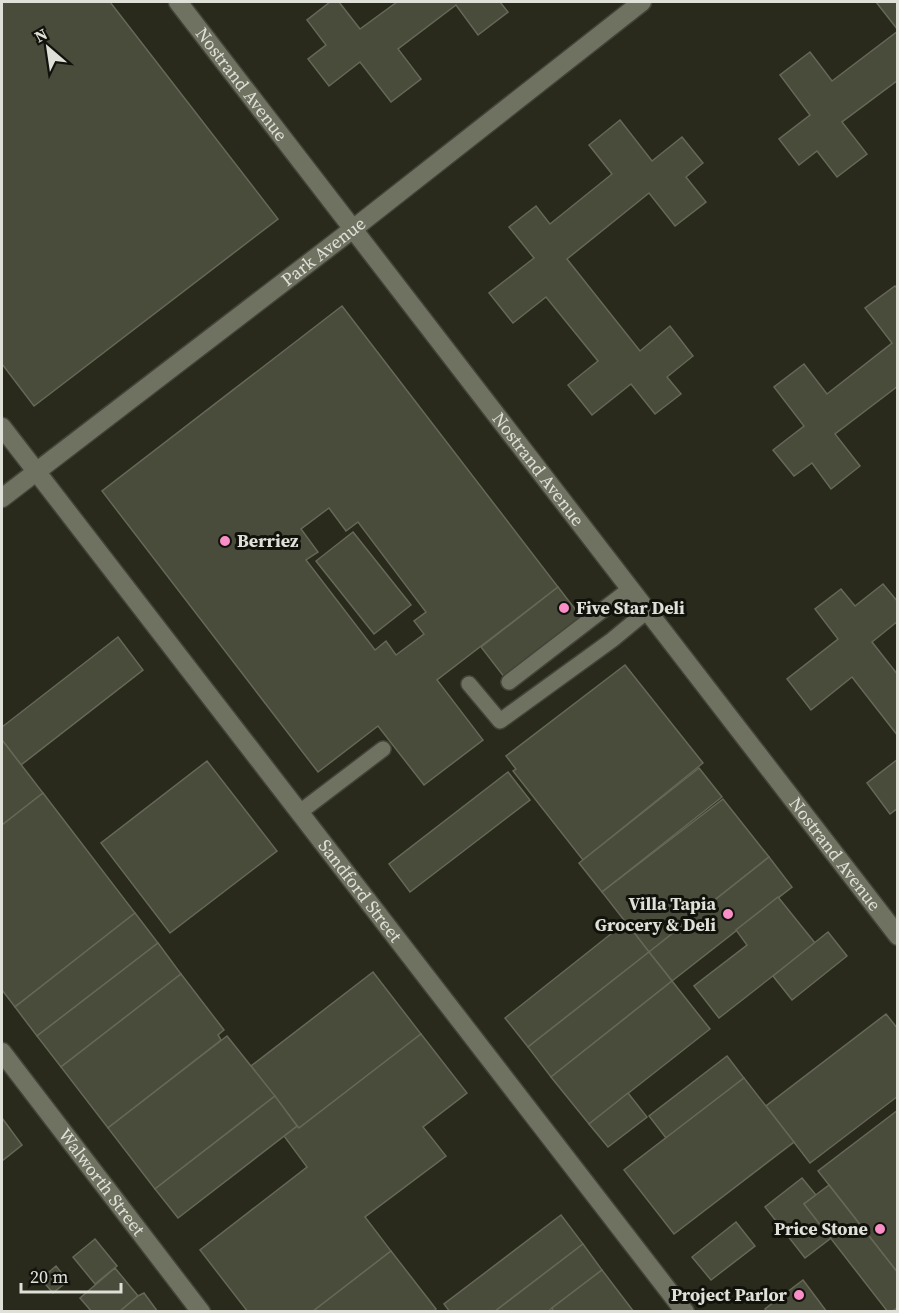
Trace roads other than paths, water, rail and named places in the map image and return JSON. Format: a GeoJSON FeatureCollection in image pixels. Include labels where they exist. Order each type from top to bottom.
{"type":"FeatureCollection","features":[{"type":"Feature","properties":{"kind":"street","name":"Nostrand Avenue"},"geometry":{"type":"LineString","coordinates":[[178,2],[897,936]]}},
{"type":"Feature","properties":{"kind":"street","name":"Park Avenue"},"geometry":{"type":"LineString","coordinates":[[2,498],[642,2]]}},
{"type":"Feature","properties":{"kind":"street","name":"Sandford Street"},"geometry":{"type":"LineString","coordinates":[[2,426],[685,1311]]}},
{"type":"Feature","properties":{"kind":"street","name":"Walworth Street"},"geometry":{"type":"LineString","coordinates":[[2,1052],[201,1311]]}},
{"type":"Feature","properties":{"kind":"lane"},"geometry":{"type":"LineString","coordinates":[[508,682],[630,589]]}},
{"type":"Feature","properties":{"kind":"lane"},"geometry":{"type":"LineString","coordinates":[[469,684],[500,721],[612,640],[647,611]]}},
{"type":"Feature","properties":{"kind":"lane"},"geometry":{"type":"LineString","coordinates":[[300,812],[383,748]]}},
{"type":"Feature","properties":{"kind":"place","name":"Berriez"},"geometry":{"type":"Point","coordinates":[225,541]}},
{"type":"Feature","properties":{"kind":"place","name":"Five Star Deli"},"geometry":{"type":"Point","coordinates":[564,608]}},
{"type":"Feature","properties":{"kind":"place","name":"Villa Tapia Grocery & Deli"},"geometry":{"type":"Point","coordinates":[728,914]}},
{"type":"Feature","properties":{"kind":"place","name":"Price Stone"},"geometry":{"type":"Point","coordinates":[880,1229]}},
{"type":"Feature","properties":{"kind":"place","name":"Project Parlor"},"geometry":{"type":"Point","coordinates":[799,1295]}}]}
